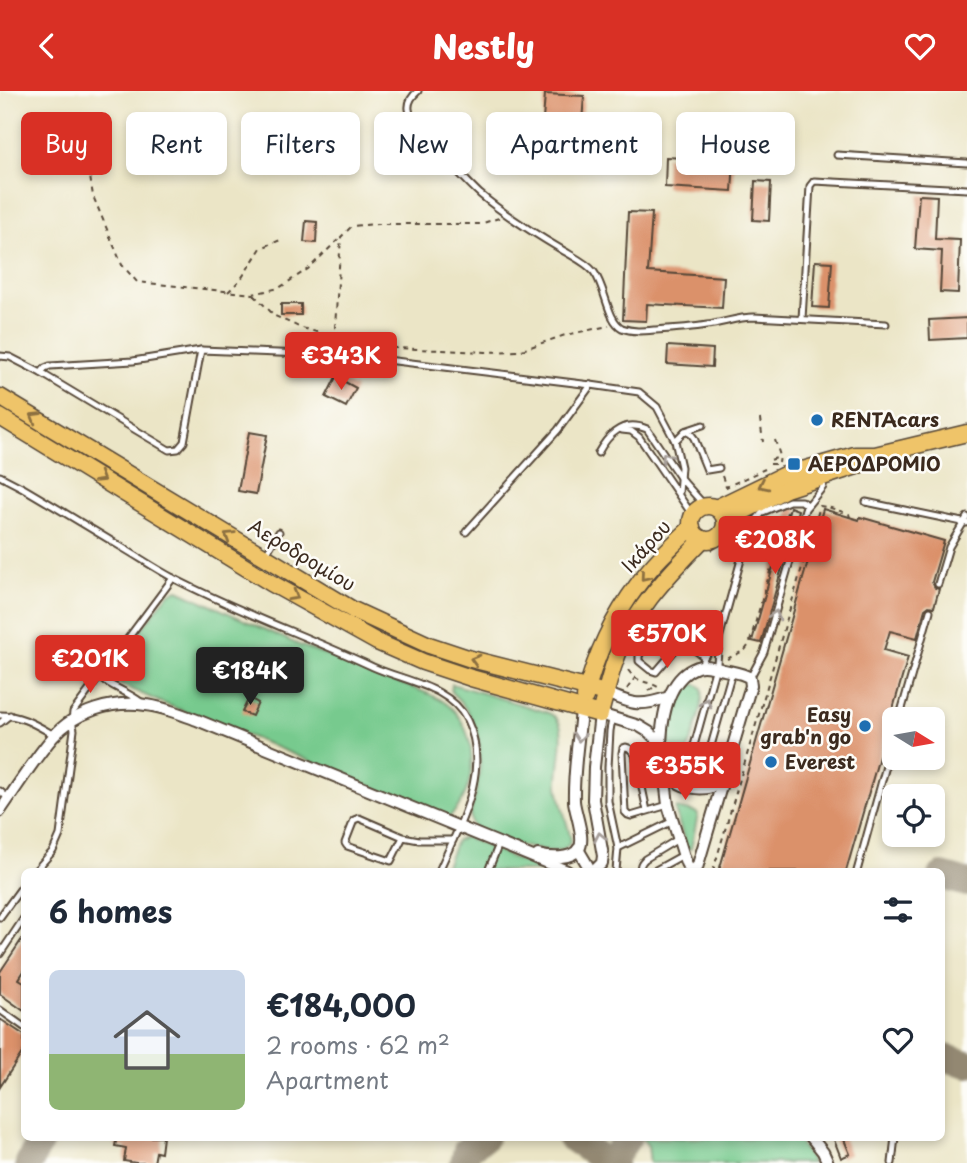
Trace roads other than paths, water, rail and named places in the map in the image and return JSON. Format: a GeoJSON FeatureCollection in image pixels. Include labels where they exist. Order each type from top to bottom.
{"type":"FeatureCollection","features":[{"type":"Feature","properties":{"kind":"main road","name":"Αεροδρομίου"},"geometry":{"type":"LineString","coordinates":[[0,397],[353,610],[393,630],[429,645],[505,669],[606,693]]}},
{"type":"Feature","properties":{"kind":"main road","name":"Αεροδρομίου"},"geometry":{"type":"LineString","coordinates":[[0,417],[271,583],[377,642],[423,662],[471,678],[606,716]]}},
{"type":"Feature","properties":{"kind":"main road","name":"Ικάρου"},"geometry":{"type":"LineString","coordinates":[[581,709],[605,642],[622,608],[639,582],[661,557],[782,476],[855,455],[875,455],[967,433]]}},
{"type":"Feature","properties":{"kind":"main road","name":"Ικάρου"},"geometry":{"type":"LineString","coordinates":[[606,716],[606,693],[613,666],[636,616],[709,525],[786,489],[857,466],[875,455]]}},
{"type":"Feature","properties":{"kind":"street"},"geometry":{"type":"LineString","coordinates":[[688,868],[668,805],[661,744],[662,725],[674,687],[702,662],[748,676],[751,686],[697,868]]}},
{"type":"Feature","properties":{"kind":"street"},"geometry":{"type":"LineString","coordinates":[[606,693],[639,704],[669,697]]}},
{"type":"Feature","properties":{"kind":"street"},"geometry":{"type":"LineString","coordinates":[[0,811],[4,795],[54,735],[72,721],[107,706],[144,704],[197,720],[559,868]]}},
{"type":"Feature","properties":{"kind":"street"},"geometry":{"type":"LineString","coordinates":[[518,852],[562,857],[578,849],[581,838],[574,801],[581,709]]}},
{"type":"Feature","properties":{"kind":"street"},"geometry":{"type":"LineString","coordinates":[[596,868],[602,863],[603,856],[593,800],[594,767],[606,716],[639,726],[661,744]]}},
{"type":"Feature","properties":{"kind":"street"},"geometry":{"type":"LineString","coordinates":[[576,766],[594,767]]}},
{"type":"Feature","properties":{"kind":"street"},"geometry":{"type":"LineString","coordinates":[[664,768],[675,782],[683,785],[699,789],[722,783]]}},
{"type":"Feature","properties":{"kind":"street"},"geometry":{"type":"LineString","coordinates":[[578,849],[591,868]]}},
{"type":"Feature","properties":{"kind":"street"},"geometry":{"type":"LineString","coordinates":[[814,1141],[828,1163]]}},
{"type":"Feature","properties":{"kind":"lane"},"geometry":{"type":"LineString","coordinates":[[418,91],[412,96],[409,110],[423,135],[473,187],[508,215],[589,266],[603,287],[611,317],[616,324],[640,331],[700,327],[747,317],[886,324]]}},
{"type":"Feature","properties":{"kind":"lane"},"geometry":{"type":"LineString","coordinates":[[837,155],[967,163]]}},
{"type":"Feature","properties":{"kind":"lane"},"geometry":{"type":"LineString","coordinates":[[802,320],[810,186],[814,181],[967,189]]}},
{"type":"Feature","properties":{"kind":"lane"},"geometry":{"type":"LineString","coordinates":[[0,356],[10,357],[41,373],[169,450],[178,449],[184,442],[201,350]]}},
{"type":"Feature","properties":{"kind":"lane"},"geometry":{"type":"LineString","coordinates":[[41,373],[50,366],[133,361],[201,350],[354,355],[639,392],[657,407],[674,441],[681,467],[679,493]]}},
{"type":"Feature","properties":{"kind":"lane"},"geometry":{"type":"LineString","coordinates":[[466,532],[558,430],[592,385]]}},
{"type":"Feature","properties":{"kind":"lane"},"geometry":{"type":"LineString","coordinates":[[674,441],[685,431],[703,425]]}},
{"type":"Feature","properties":{"kind":"lane"},"geometry":{"type":"LineString","coordinates":[[598,453],[605,439],[619,429],[630,426],[648,429],[709,525]]}},
{"type":"Feature","properties":{"kind":"lane"},"geometry":{"type":"LineString","coordinates":[[619,429],[639,437],[679,493],[709,525]]}},
{"type":"Feature","properties":{"kind":"lane"},"geometry":{"type":"LineString","coordinates":[[685,431],[694,438],[707,470],[719,468]]}},
{"type":"Feature","properties":{"kind":"lane"},"geometry":{"type":"LineString","coordinates":[[750,678],[764,652],[805,509],[822,487],[822,477]]}},
{"type":"Feature","properties":{"kind":"lane"},"geometry":{"type":"LineString","coordinates":[[1,479],[23,488],[173,578],[282,629],[438,692],[453,701],[468,722],[474,742],[475,761],[467,810],[440,868]]}},
{"type":"Feature","properties":{"kind":"lane"},"geometry":{"type":"LineString","coordinates":[[681,642],[656,672],[639,661],[639,656],[656,630],[681,642],[702,662],[719,639],[750,527],[763,512],[789,501],[801,501],[808,505]]}},
{"type":"Feature","properties":{"kind":"lane"},"geometry":{"type":"LineString","coordinates":[[866,502],[966,521],[949,547],[938,584]]}},
{"type":"Feature","properties":{"kind":"lane"},"geometry":{"type":"LineString","coordinates":[[264,557],[279,532]]}},
{"type":"Feature","properties":{"kind":"lane"},"geometry":{"type":"LineString","coordinates":[[38,868],[53,851],[60,835],[74,730],[74,709],[173,578]]}},
{"type":"Feature","properties":{"kind":"lane"},"geometry":{"type":"LineString","coordinates":[[902,707],[930,611]]}},
{"type":"Feature","properties":{"kind":"lane"},"geometry":{"type":"LineString","coordinates":[[683,785],[716,668],[719,639]]}},
{"type":"Feature","properties":{"kind":"lane"},"geometry":{"type":"LineString","coordinates":[[699,789],[732,672]]}},
{"type":"Feature","properties":{"kind":"lane"},"geometry":{"type":"LineString","coordinates":[[99,677],[144,704]]}},
{"type":"Feature","properties":{"kind":"lane"},"geometry":{"type":"LineString","coordinates":[[0,715],[29,720],[54,735]]}},
{"type":"Feature","properties":{"kind":"lane"},"geometry":{"type":"LineString","coordinates":[[0,723],[10,715]]}},
{"type":"Feature","properties":{"kind":"lane"},"geometry":{"type":"LineString","coordinates":[[606,716],[608,801],[618,848],[616,868]]}},
{"type":"Feature","properties":{"kind":"lane"},"geometry":{"type":"LineString","coordinates":[[647,811],[635,754],[629,748],[623,748],[625,812],[631,815],[647,811],[668,805]]}},
{"type":"Feature","properties":{"kind":"lane"},"geometry":{"type":"LineString","coordinates":[[858,868],[885,770]]}},
{"type":"Feature","properties":{"kind":"lane"},"geometry":{"type":"LineString","coordinates":[[402,837],[391,861],[345,843],[356,818],[402,837],[453,840]]}},
{"type":"Feature","properties":{"kind":"lane"},"geometry":{"type":"LineString","coordinates":[[618,848],[673,821]]}},
{"type":"Feature","properties":{"kind":"lane"},"geometry":{"type":"LineString","coordinates":[[642,868],[641,863],[645,859],[678,839]]}},
{"type":"Feature","properties":{"kind":"lane"},"geometry":{"type":"LineString","coordinates":[[489,868],[499,845]]}},
{"type":"Feature","properties":{"kind":"lane"},"geometry":{"type":"LineString","coordinates":[[659,868],[683,855]]}},
{"type":"Feature","properties":{"kind":"lane"},"geometry":{"type":"LineString","coordinates":[[0,917],[21,888]]}},
{"type":"Feature","properties":{"kind":"lane"},"geometry":{"type":"LineString","coordinates":[[0,954],[21,922]]}},
{"type":"Feature","properties":{"kind":"lane"},"geometry":{"type":"LineString","coordinates":[[0,1010],[21,1025]]}},
{"type":"Feature","properties":{"kind":"lane"},"geometry":{"type":"LineString","coordinates":[[892,1163],[895,1141]]}},
{"type":"Feature","properties":{"kind":"place","name":"RENTAcars"},"geometry":{"type":"Point","coordinates":[817,420]}},
{"type":"Feature","properties":{"kind":"place","name":"ΑΕΡΟΔΡΟΜΙΟ"},"geometry":{"type":"Point","coordinates":[794,464]}},
{"type":"Feature","properties":{"kind":"place","name":"Easy grab'n go"},"geometry":{"type":"Point","coordinates":[865,726]}},
{"type":"Feature","properties":{"kind":"place","name":"Everest"},"geometry":{"type":"Point","coordinates":[771,762]}}]}
